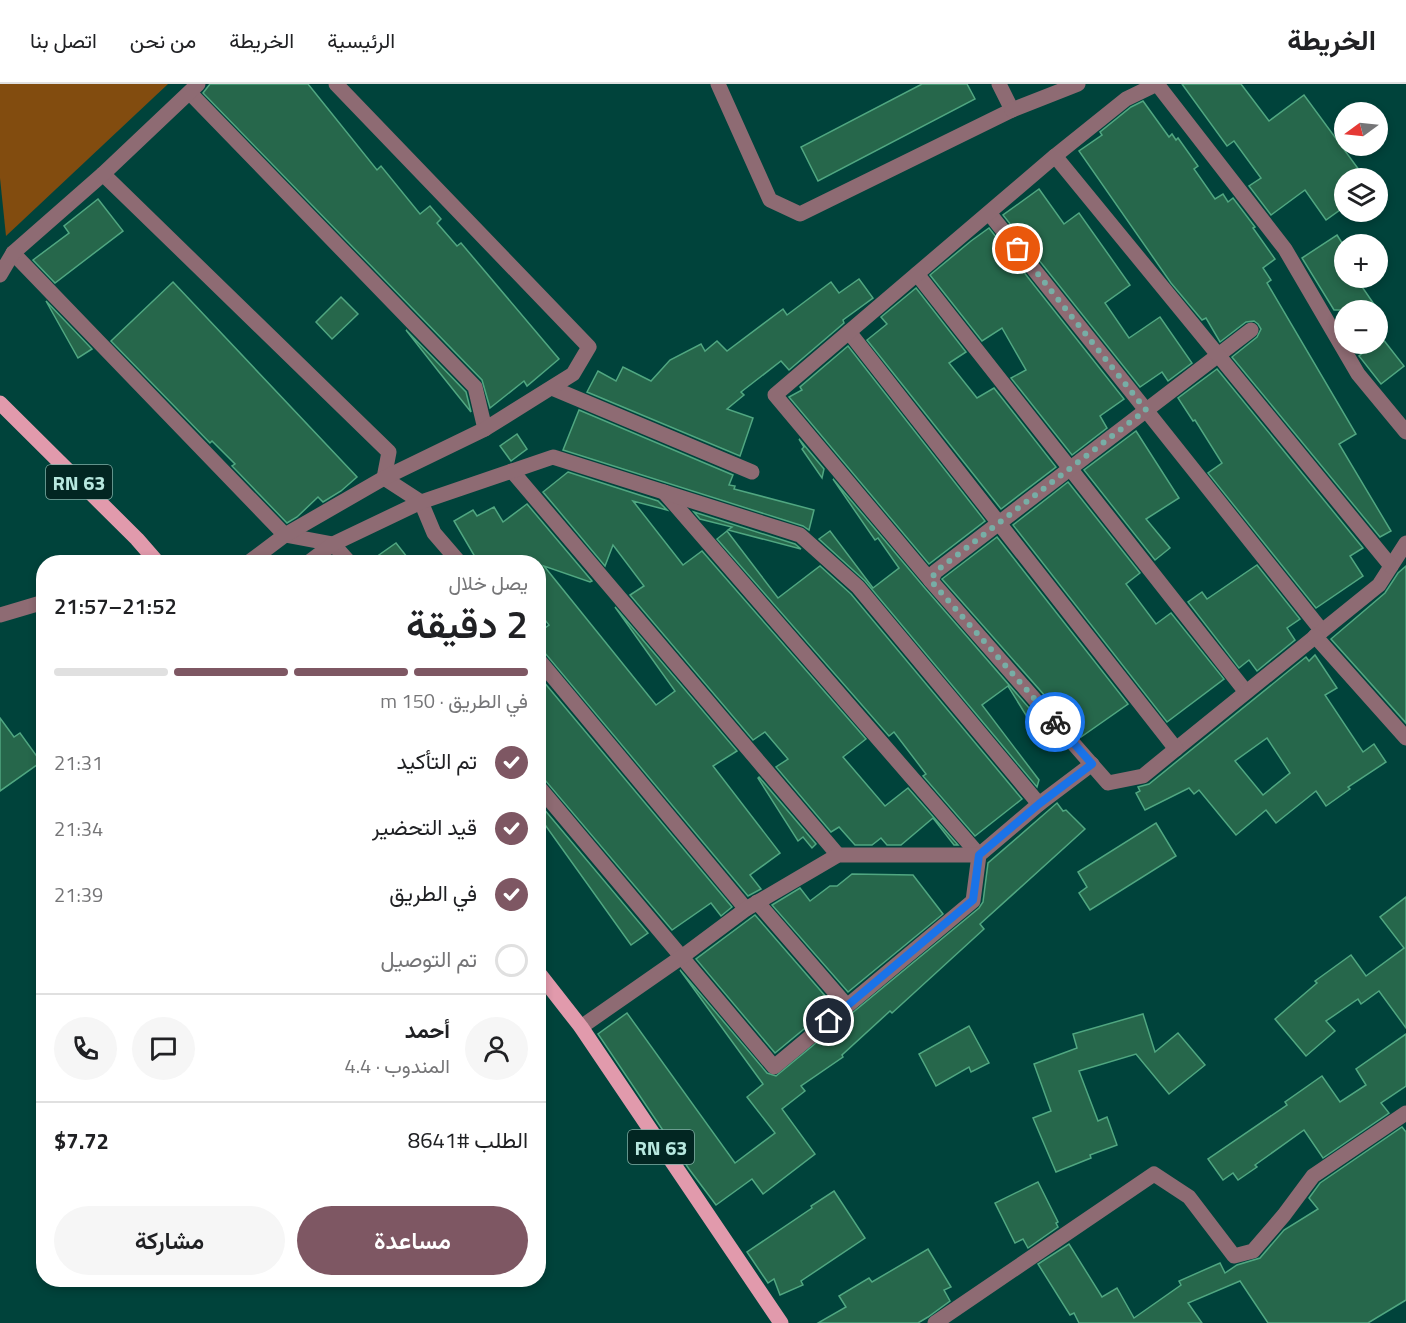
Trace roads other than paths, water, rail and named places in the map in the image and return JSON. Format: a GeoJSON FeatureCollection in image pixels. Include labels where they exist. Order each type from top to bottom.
{"type":"FeatureCollection","features":[{"type":"Feature","properties":{"kind":"main road","name":"RN 63"},"geometry":{"type":"LineString","coordinates":[[0,403],[151,555]]}},
{"type":"Feature","properties":{"kind":"main road","name":"RN 63"},"geometry":{"type":"LineString","coordinates":[[546,982],[581,1027],[781,1323]]}},
{"type":"Feature","properties":{"kind":"street"},"geometry":{"type":"LineString","coordinates":[[258,555],[285,535],[384,478],[485,429],[552,388],[573,374],[589,347],[336,84]]}},
{"type":"Feature","properties":{"kind":"street"},"geometry":{"type":"LineString","coordinates":[[718,84],[770,200],[800,214],[1012,110],[1078,84]]}},
{"type":"Feature","properties":{"kind":"street"},"geometry":{"type":"LineString","coordinates":[[999,84],[1012,110]]}},
{"type":"Feature","properties":{"kind":"street"},"geometry":{"type":"LineString","coordinates":[[1406,432],[1358,374],[1284,249],[1157,84],[1126,99],[775,394],[931,581],[1108,783],[1143,776],[1379,585],[1406,543]]}},
{"type":"Feature","properties":{"kind":"street"},"geometry":{"type":"LineString","coordinates":[[0,275],[13,253],[104,174],[194,89],[475,387],[485,429]]}},
{"type":"Feature","properties":{"kind":"street"},"geometry":{"type":"LineString","coordinates":[[1056,156],[1391,566]]}},
{"type":"Feature","properties":{"kind":"street"},"geometry":{"type":"LineString","coordinates":[[104,174],[389,452],[384,478]]}},
{"type":"Feature","properties":{"kind":"street"},"geometry":{"type":"LineString","coordinates":[[989,213],[1319,633],[1406,738]]}},
{"type":"Feature","properties":{"kind":"street"},"geometry":{"type":"LineString","coordinates":[[13,253],[285,535],[333,544],[342,555]]}},
{"type":"Feature","properties":{"kind":"street"},"geometry":{"type":"LineString","coordinates":[[917,274],[1246,692]]}},
{"type":"Feature","properties":{"kind":"street"},"geometry":{"type":"LineString","coordinates":[[931,581],[935,572],[1251,330]]}},
{"type":"Feature","properties":{"kind":"street"},"geometry":{"type":"LineString","coordinates":[[849,332],[1176,749]]}},
{"type":"Feature","properties":{"kind":"street"},"geometry":{"type":"LineString","coordinates":[[552,388],[752,472]]}},
{"type":"Feature","properties":{"kind":"street"},"geometry":{"type":"LineString","coordinates":[[318,555],[333,544],[421,502],[553,457],[800,535],[858,587],[1039,804]]}},
{"type":"Feature","properties":{"kind":"street"},"geometry":{"type":"LineString","coordinates":[[512,471],[838,855]]}},
{"type":"Feature","properties":{"kind":"street"},"geometry":{"type":"LineString","coordinates":[[384,478],[421,502],[434,533],[453,555]]}},
{"type":"Feature","properties":{"kind":"street"},"geometry":{"type":"LineString","coordinates":[[546,795],[683,956],[774,1068],[973,900],[979,855],[664,492]]}},
{"type":"Feature","properties":{"kind":"street"},"geometry":{"type":"LineString","coordinates":[[0,615],[36,604]]}},
{"type":"Feature","properties":{"kind":"street"},"geometry":{"type":"LineString","coordinates":[[546,668],[752,905],[847,1006]]}},
{"type":"Feature","properties":{"kind":"street"},"geometry":{"type":"LineString","coordinates":[[581,1027],[752,905],[838,855],[979,855],[1039,804],[1092,764]]}},
{"type":"Feature","properties":{"kind":"street"},"geometry":{"type":"LineString","coordinates":[[935,1323],[1154,1174],[1189,1197],[1234,1256],[1253,1251],[1313,1176],[1406,1113]]}}]}
